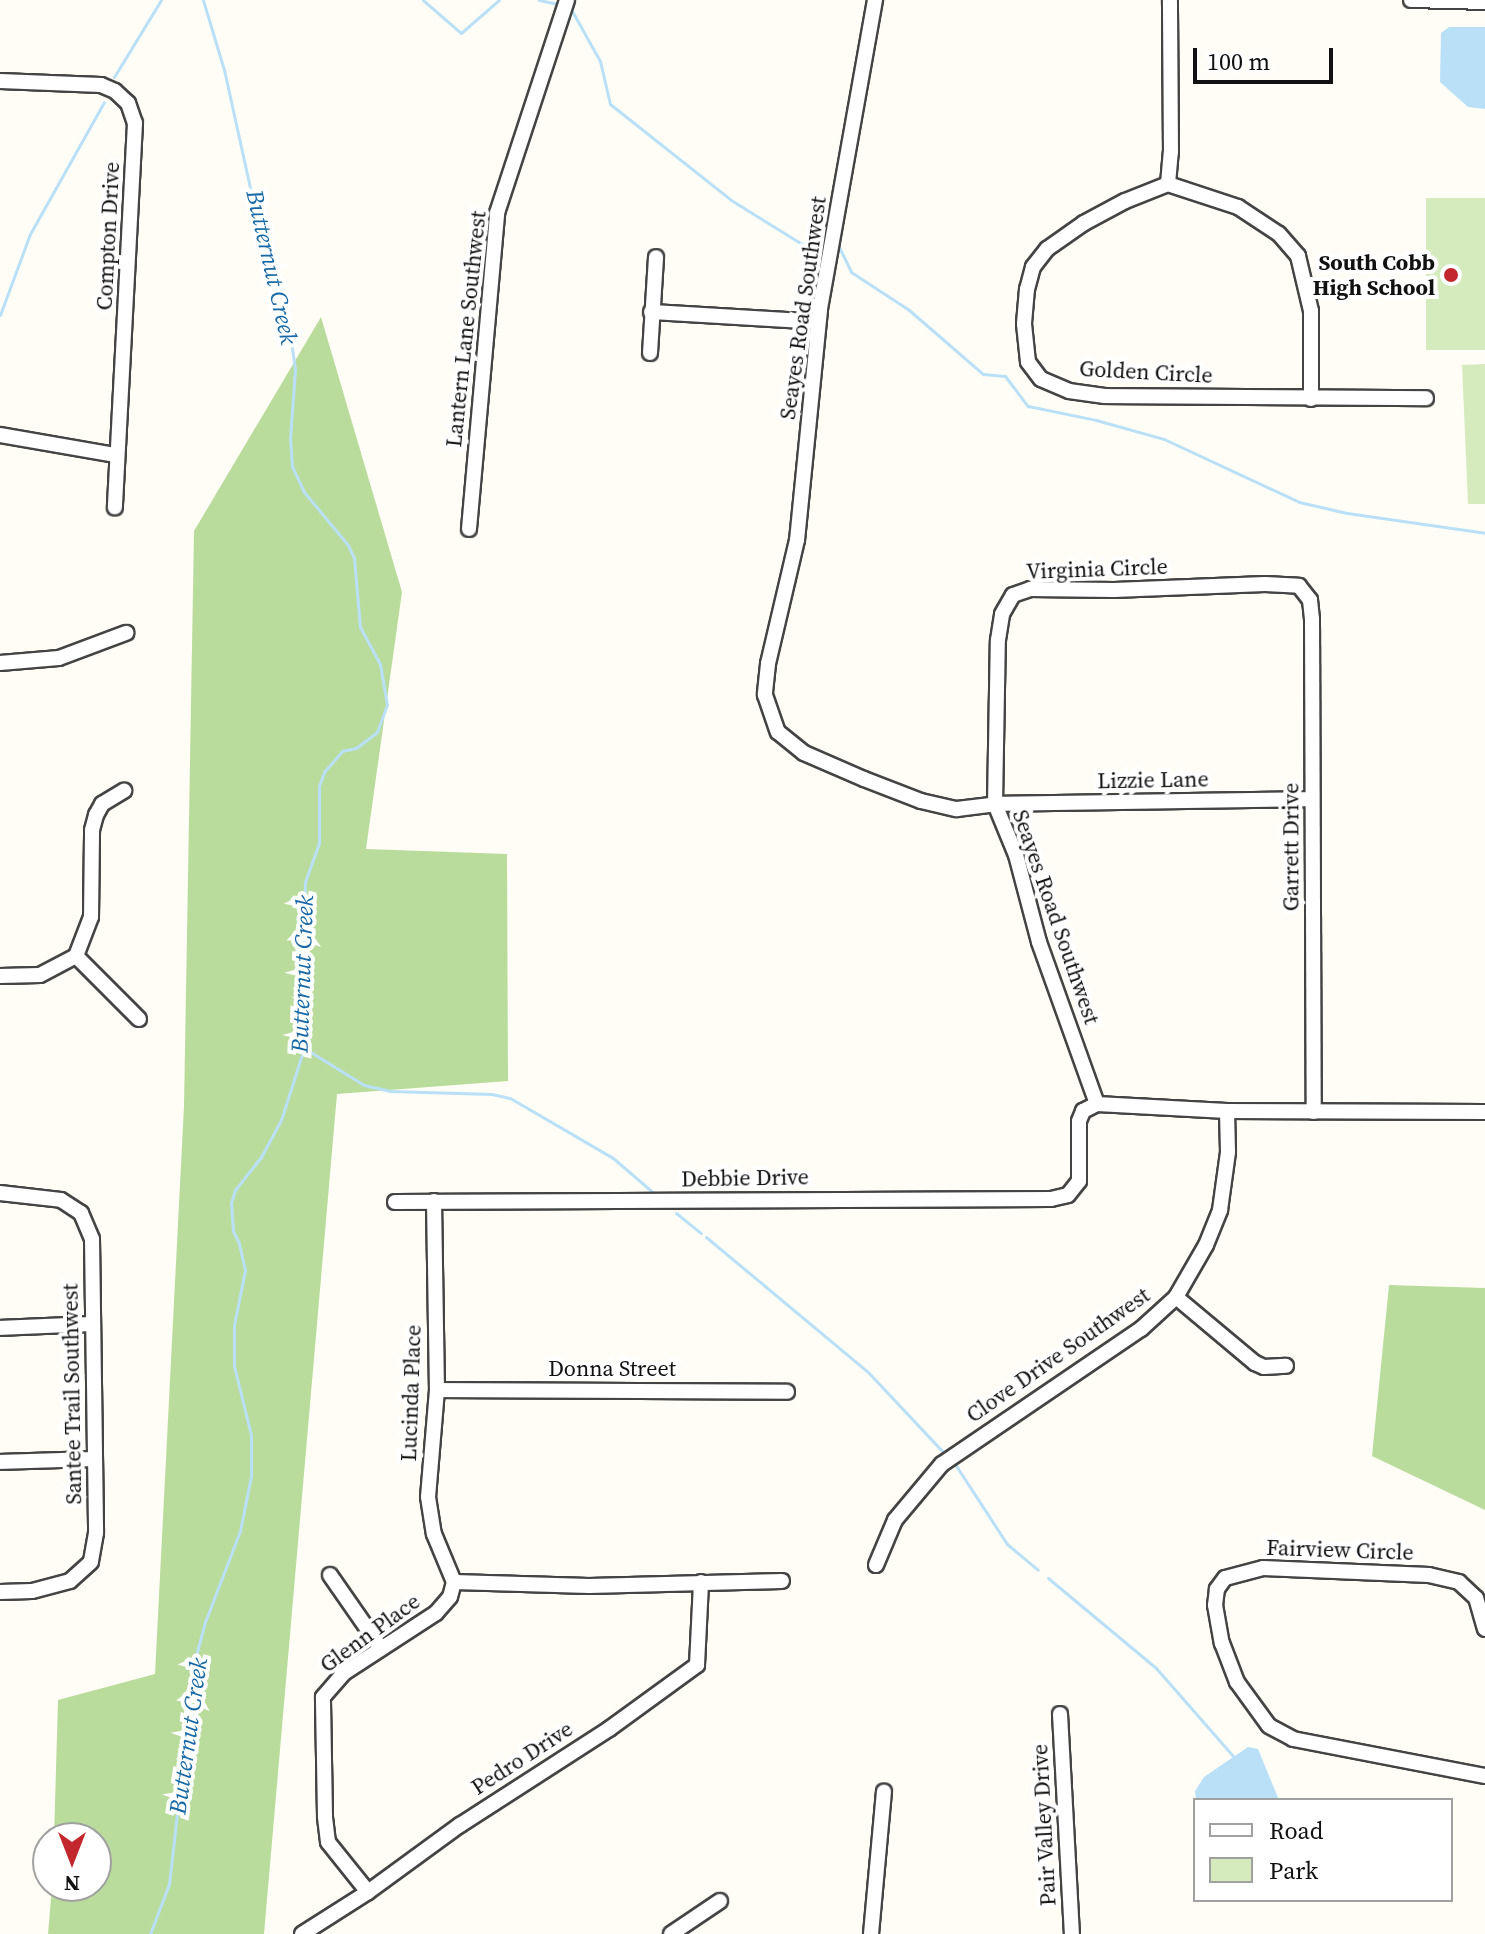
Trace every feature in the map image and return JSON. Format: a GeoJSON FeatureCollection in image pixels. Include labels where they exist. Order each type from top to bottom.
{"type":"FeatureCollection","features":[{"type":"Feature","properties":{"kind":"street","name":"Lantern Lane Southwest"},"geometry":{"type":"LineString","coordinates":[[469,529],[497,213],[567,0]]}},
{"type":"Feature","properties":{"kind":"street","name":"Seayes Road Southwest"},"geometry":{"type":"LineString","coordinates":[[875,0],[818,322],[797,540],[768,664],[765,695],[778,732],[804,753],[900,794],[957,809],[995,804],[1016,855],[1039,942],[1097,1104]]}},
{"type":"Feature","properties":{"kind":"street"},"geometry":{"type":"LineString","coordinates":[[1170,0],[1171,152],[1168,184],[1238,207],[1279,234],[1298,256],[1311,311],[1311,399]]}},
{"type":"Feature","properties":{"kind":"street"},"geometry":{"type":"LineString","coordinates":[[1411,0],[1485,2]]}},
{"type":"Feature","properties":{"kind":"street","name":"Compton Drive"},"geometry":{"type":"LineString","coordinates":[[0,81],[101,85],[122,96],[132,114],[136,136],[133,209],[115,507]]}},
{"type":"Feature","properties":{"kind":"street","name":"Golden Circle"},"geometry":{"type":"LineString","coordinates":[[1168,184],[1125,201],[1084,223],[1057,241],[1033,267],[1027,289],[1024,324],[1028,362],[1034,372],[1058,388],[1105,396],[1426,398]]}},
{"type":"Feature","properties":{"kind":"street"},"geometry":{"type":"LineString","coordinates":[[650,353],[656,257]]}},
{"type":"Feature","properties":{"kind":"street"},"geometry":{"type":"LineString","coordinates":[[651,312],[818,322]]}},
{"type":"Feature","properties":{"kind":"street"},"geometry":{"type":"LineString","coordinates":[[0,435],[116,455]]}},
{"type":"Feature","properties":{"kind":"street","name":"Virginia Circle"},"geometry":{"type":"LineString","coordinates":[[995,804],[998,640],[1002,614],[1013,595],[1030,589],[1299,586]]}},
{"type":"Feature","properties":{"kind":"street","name":"Garrett Drive"},"geometry":{"type":"LineString","coordinates":[[1299,586],[1310,600],[1312,619],[1314,1112]]}},
{"type":"Feature","properties":{"kind":"street"},"geometry":{"type":"LineString","coordinates":[[0,663],[59,658],[126,633]]}},
{"type":"Feature","properties":{"kind":"street"},"geometry":{"type":"LineString","coordinates":[[0,976],[40,975],[76,956],[91,917],[92,830],[96,815],[102,804],[124,791]]}},
{"type":"Feature","properties":{"kind":"street","name":"Lizzie Lane"},"geometry":{"type":"LineString","coordinates":[[995,804],[1312,799]]}},
{"type":"Feature","properties":{"kind":"street"},"geometry":{"type":"LineString","coordinates":[[76,956],[139,1019]]}},
{"type":"Feature","properties":{"kind":"street"},"geometry":{"type":"LineString","coordinates":[[1097,1104],[1227,1111],[1485,1112]]}},
{"type":"Feature","properties":{"kind":"street","name":"Debbie Drive"},"geometry":{"type":"LineString","coordinates":[[395,1202],[1051,1199],[1074,1190],[1080,1173],[1079,1121],[1083,1111],[1097,1104]]}},
{"type":"Feature","properties":{"kind":"street","name":"Clove Drive Southwest"},"geometry":{"type":"LineString","coordinates":[[876,1565],[895,1520],[942,1464],[1141,1329],[1176,1297],[1197,1263],[1220,1210],[1228,1152],[1227,1111]]}},
{"type":"Feature","properties":{"kind":"street","name":"Santee Trail Southwest"},"geometry":{"type":"LineString","coordinates":[[0,1193],[61,1200],[81,1213],[92,1239],[96,1533],[91,1562],[81,1574],[54,1588],[0,1592]]}},
{"type":"Feature","properties":{"kind":"street","name":"Lucinda Place"},"geometry":{"type":"LineString","coordinates":[[434,1201],[437,1390],[428,1497],[434,1534],[454,1582]]}},
{"type":"Feature","properties":{"kind":"street"},"geometry":{"type":"LineString","coordinates":[[1176,1297],[1255,1363],[1264,1367],[1286,1366]]}},
{"type":"Feature","properties":{"kind":"street"},"geometry":{"type":"LineString","coordinates":[[0,1328],[91,1324]]}},
{"type":"Feature","properties":{"kind":"street","name":"Donna Street"},"geometry":{"type":"LineString","coordinates":[[437,1390],[787,1392]]}},
{"type":"Feature","properties":{"kind":"street"},"geometry":{"type":"LineString","coordinates":[[0,1462],[95,1459]]}},
{"type":"Feature","properties":{"kind":"street","name":"Fairview Circle"},"geometry":{"type":"LineString","coordinates":[[1485,1629],[1482,1609],[1459,1582],[1429,1575],[1263,1568],[1225,1578],[1217,1589],[1215,1605],[1222,1643],[1237,1682],[1269,1726],[1306,1741],[1485,1776]]}},
{"type":"Feature","properties":{"kind":"street"},"geometry":{"type":"LineString","coordinates":[[330,1575],[380,1647]]}},
{"type":"Feature","properties":{"kind":"street"},"geometry":{"type":"LineString","coordinates":[[454,1582],[589,1586],[782,1581]]}},
{"type":"Feature","properties":{"kind":"street","name":"Glenn Place"},"geometry":{"type":"LineString","coordinates":[[368,1892],[328,1842],[321,1713],[329,1686],[380,1647],[436,1613],[450,1597],[454,1582]]}},
{"type":"Feature","properties":{"kind":"street","name":"Pedro Drive"},"geometry":{"type":"LineString","coordinates":[[302,1934],[368,1892],[438,1840],[609,1729],[697,1665],[701,1582]]}},
{"type":"Feature","properties":{"kind":"street","name":"Pair Valley Drive"},"geometry":{"type":"LineString","coordinates":[[1060,1714],[1072,1934]]}},
{"type":"Feature","properties":{"kind":"street"},"geometry":{"type":"LineString","coordinates":[[871,1934],[884,1792]]}},
{"type":"Feature","properties":{"kind":"street"},"geometry":{"type":"LineString","coordinates":[[671,1934],[720,1901]]}},
{"type":"Feature","properties":{"kind":"green space"},"geometry":{"type":"Polygon","coordinates":[[[1426,198],[1485,198],[1485,350],[1426,350],[1426,198]]]}},
{"type":"Feature","properties":{"kind":"green space"},"geometry":{"type":"Polygon","coordinates":[[[321,317],[402,592],[366,849],[507,854],[508,1081],[337,1094],[264,1934],[48,1934],[51,1902],[112,1902],[112,1822],[54,1822],[58,1700],[155,1674],[184,1106],[194,531],[321,317]]]}},
{"type":"Feature","properties":{"kind":"green space"},"geometry":{"type":"Polygon","coordinates":[[[1485,364],[1485,504],[1468,504],[1462,365],[1485,364]]]}},
{"type":"Feature","properties":{"kind":"green space"},"geometry":{"type":"Polygon","coordinates":[[[1389,1285],[1485,1288],[1485,1510],[1372,1456],[1389,1285]]]}},
{"type":"Feature","properties":{"kind":"water"},"geometry":{"type":"Polygon","coordinates":[[[1449,27],[1485,27],[1485,109],[1468,107],[1440,82],[1441,33],[1449,27]]]}},
{"type":"Feature","properties":{"kind":"water"},"geometry":{"type":"Polygon","coordinates":[[[1248,1747],[1258,1749],[1278,1798],[1196,1798],[1195,1791],[1204,1777],[1248,1747]]]}},
{"type":"Feature","properties":{"kind":"waterway"},"geometry":{"type":"LineString","coordinates":[[114,77],[161,0]]}},
{"type":"Feature","properties":{"kind":"waterway","name":"Butternut Creek"},"geometry":{"type":"LineString","coordinates":[[150,1934],[169,1884],[194,1663],[205,1622],[240,1531],[251,1476],[251,1435],[234,1366],[234,1325],[245,1270],[233,1231],[231,1203],[235,1190],[261,1157],[281,1120],[304,1048],[305,882],[319,843],[319,786],[324,772],[342,751],[356,748],[377,732],[387,705],[380,664],[360,627],[354,558],[348,545],[304,492],[292,466],[290,439],[295,369],[287,314],[254,206],[224,70],[203,0]]}},
{"type":"Feature","properties":{"kind":"waterway"},"geometry":{"type":"LineString","coordinates":[[423,0],[461,33],[499,0]]}},
{"type":"Feature","properties":{"kind":"waterway"},"geometry":{"type":"LineString","coordinates":[[539,0],[558,4]]}},
{"type":"Feature","properties":{"kind":"waterway"},"geometry":{"type":"LineString","coordinates":[[572,11],[600,61],[610,104],[731,200],[802,244],[822,243]]}},
{"type":"Feature","properties":{"kind":"waterway"},"geometry":{"type":"LineString","coordinates":[[0,315],[30,234],[104,102]]}},
{"type":"Feature","properties":{"kind":"waterway"},"geometry":{"type":"LineString","coordinates":[[839,247],[851,272],[909,310],[983,374],[1005,376],[1028,406],[1096,420],[1164,439],[1299,502],[1347,513],[1485,533]]}},
{"type":"Feature","properties":{"kind":"waterway"},"geometry":{"type":"LineString","coordinates":[[304,1048],[364,1085],[390,1091],[492,1094],[510,1098],[613,1158],[655,1194]]}},
{"type":"Feature","properties":{"kind":"waterway"},"geometry":{"type":"LineString","coordinates":[[676,1213],[701,1233]]}},
{"type":"Feature","properties":{"kind":"waterway"},"geometry":{"type":"LineString","coordinates":[[706,1237],[867,1371],[944,1453]]}},
{"type":"Feature","properties":{"kind":"waterway"},"geometry":{"type":"LineString","coordinates":[[955,1464],[1007,1544],[1038,1570]]}},
{"type":"Feature","properties":{"kind":"waterway"},"geometry":{"type":"LineString","coordinates":[[1048,1578],[1156,1668],[1233,1756]]}},
{"type":"Feature","properties":{"kind":"place","name":"South Cobb High School"},"geometry":{"type":"Point","coordinates":[1451,275]}}]}
